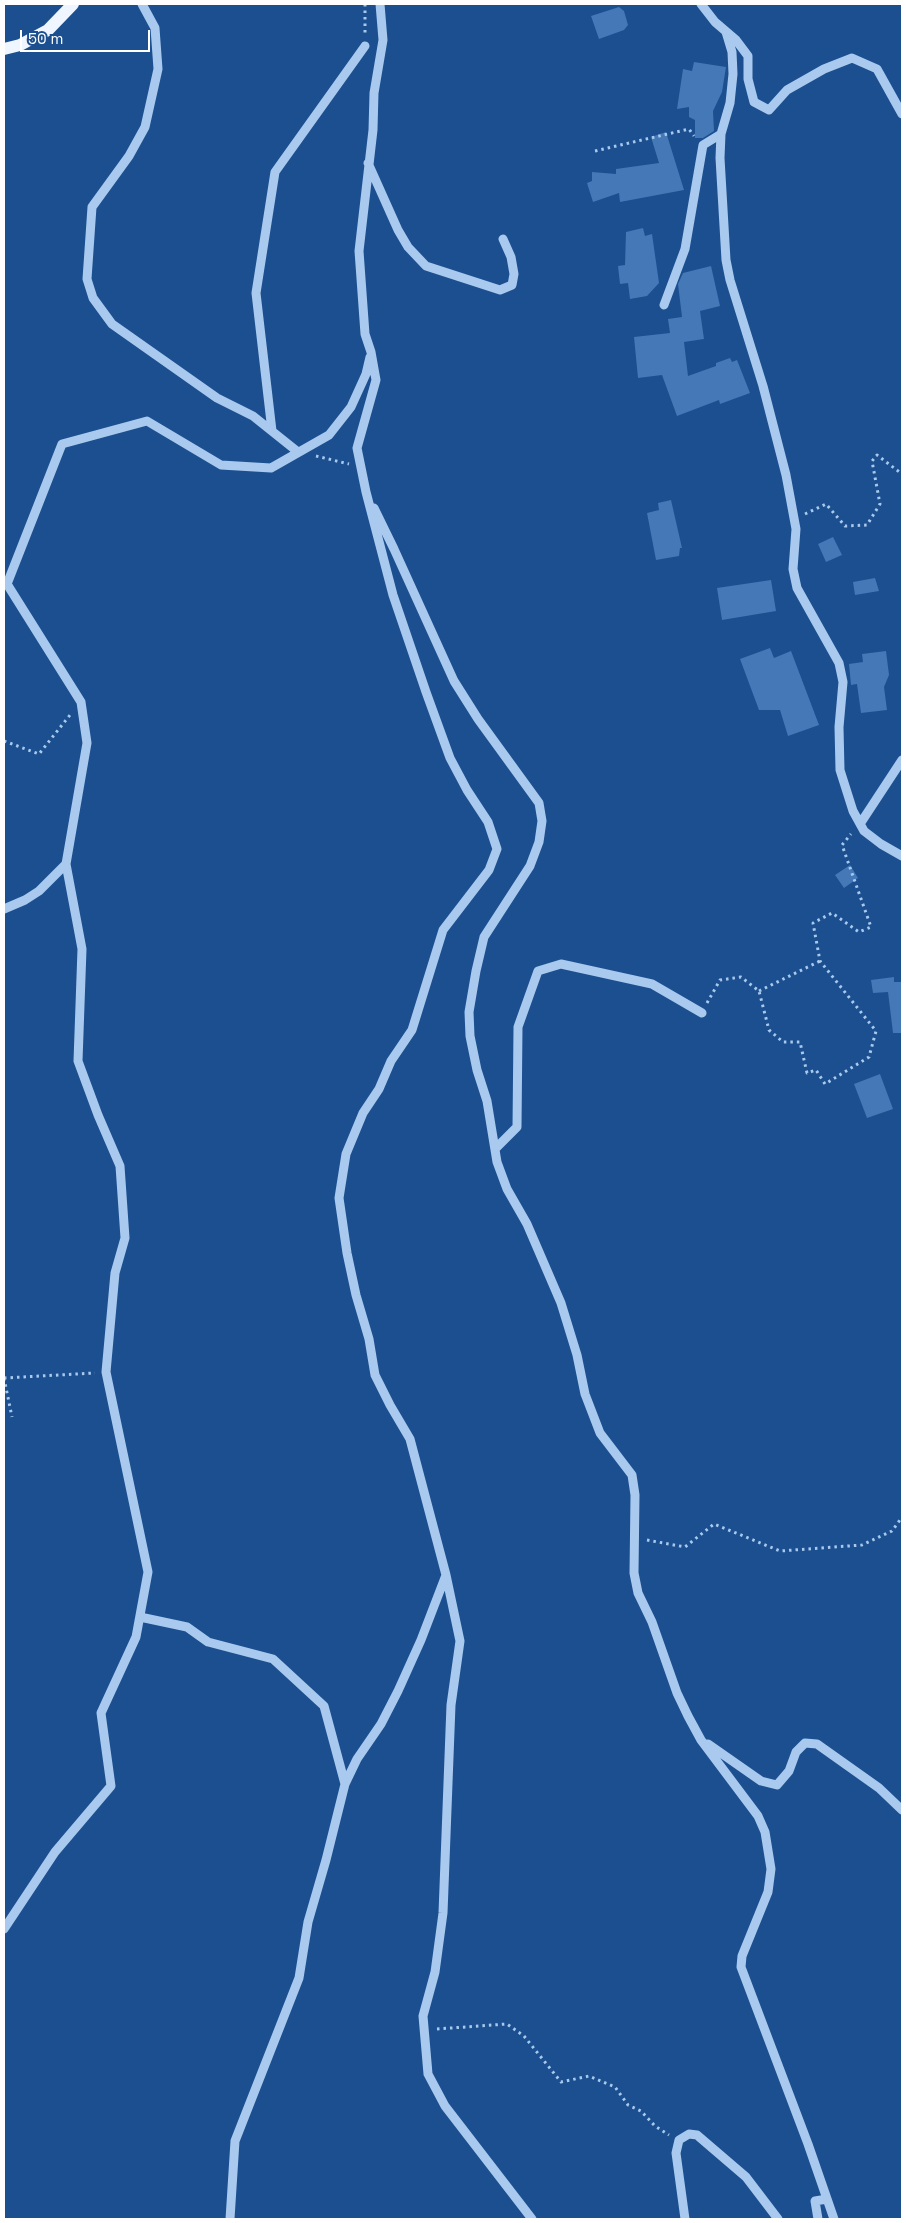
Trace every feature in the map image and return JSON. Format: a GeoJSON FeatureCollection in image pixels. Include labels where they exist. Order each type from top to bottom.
{"type":"FeatureCollection","features":[{"type":"Feature","properties":{"kind":"main road"},"geometry":{"type":"LineString","coordinates":[[4,49],[20,45],[48,30],[73,4]]}},
{"type":"Feature","properties":{"kind":"street"},"geometry":{"type":"LineString","coordinates":[[142,4],[155,28],[158,69],[145,127],[129,156],[92,208],[86,279],[93,298],[112,324],[217,398],[253,416],[298,452]]}},
{"type":"Feature","properties":{"kind":"street"},"geometry":{"type":"LineString","coordinates":[[380,4],[383,40],[374,93],[373,130],[359,250],[366,334],[376,380],[357,448],[366,492],[393,595],[450,758],[467,790],[488,822],[496,849],[489,870],[443,930],[412,1030],[390,1061],[379,1089],[363,1113],[346,1154],[339,1198],[349,1261],[356,1295],[369,1339],[374,1375],[410,1439],[446,1575],[460,1641],[451,1705],[442,1912],[436,1972],[423,2016],[428,2074],[444,2106],[532,2219]]}},
{"type":"Feature","properties":{"kind":"street"},"geometry":{"type":"LineString","coordinates":[[701,4],[715,22],[736,40],[748,56],[748,79],[754,102],[769,110],[787,90],[824,69],[852,58],[877,69],[902,114]]}},
{"type":"Feature","properties":{"kind":"street"},"geometry":{"type":"LineString","coordinates":[[726,32],[732,52],[733,74],[730,103],[721,134],[722,200],[726,260],[730,280],[763,386],[786,474],[796,529],[793,570],[797,588],[839,662],[843,682],[839,727],[840,770],[864,831],[881,844],[902,856]]}},
{"type":"Feature","properties":{"kind":"street"},"geometry":{"type":"LineString","coordinates":[[272,430],[256,293],[275,172],[365,46]]}},
{"type":"Feature","properties":{"kind":"street"},"geometry":{"type":"LineString","coordinates":[[664,305],[684,249],[703,145],[721,134]]}},
{"type":"Feature","properties":{"kind":"street"},"geometry":{"type":"LineString","coordinates":[[368,163],[408,247],[426,266],[500,290],[512,285],[514,274],[511,257],[503,240]]}},
{"type":"Feature","properties":{"kind":"street"},"geometry":{"type":"LineString","coordinates":[[4,1930],[55,1852],[111,1786],[101,1713],[136,1637],[148,1572],[106,1372],[115,1273],[125,1238],[120,1166],[78,1061],[82,949],[66,864],[87,743],[81,702],[8,584],[62,444],[147,421],[221,464],[271,468],[330,435],[351,407],[366,374],[371,352]]}},
{"type":"Feature","properties":{"kind":"street"},"geometry":{"type":"LineString","coordinates":[[366,492],[454,681],[478,719],[539,803],[542,821],[539,842],[530,866],[484,937],[476,971],[470,1012],[470,1036],[477,1070],[489,1109],[497,1162],[507,1189],[527,1224],[561,1303],[577,1355],[585,1394],[600,1433],[632,1476],[635,1495],[634,1572],[638,1593],[662,1647],[677,1693],[701,1740],[758,1816],[765,1832],[771,1869],[768,1892],[742,1956],[741,1967],[834,2219]]}},
{"type":"Feature","properties":{"kind":"street"},"geometry":{"type":"LineString","coordinates":[[860,824],[902,760]]}},
{"type":"Feature","properties":{"kind":"street"},"geometry":{"type":"LineString","coordinates":[[4,909],[25,900],[39,890],[66,864]]}},
{"type":"Feature","properties":{"kind":"street"},"geometry":{"type":"LineString","coordinates":[[495,1149],[517,1127],[518,1027],[538,971],[561,964],[652,984],[702,1013]]}},
{"type":"Feature","properties":{"kind":"street"},"geometry":{"type":"LineString","coordinates":[[230,2219],[235,2141],[299,1978],[308,1922],[345,1784],[357,1759],[381,1724],[398,1691],[422,1640],[446,1575]]}},
{"type":"Feature","properties":{"kind":"street"},"geometry":{"type":"LineString","coordinates":[[140,1617],[187,1627],[208,1642],[273,1659],[324,1706],[345,1784]]}},
{"type":"Feature","properties":{"kind":"street"},"geometry":{"type":"LineString","coordinates":[[701,1740],[761,1781],[776,1785],[789,1771],[796,1752],[805,1743],[817,1744],[879,1788],[902,1810]]}},
{"type":"Feature","properties":{"kind":"street"},"geometry":{"type":"LineString","coordinates":[[685,2219],[676,2153],[679,2140],[688,2134],[698,2135],[746,2177],[778,2219]]}},
{"type":"Feature","properties":{"kind":"street"},"geometry":{"type":"LineString","coordinates":[[818,2219],[815,2201],[827,2199]]}},
{"type":"Feature","properties":{"kind":"path"},"geometry":{"type":"LineString","coordinates":[[365,4],[365,46]]}},
{"type":"Feature","properties":{"kind":"path"},"geometry":{"type":"LineString","coordinates":[[595,150],[688,129],[703,145]]}},
{"type":"Feature","properties":{"kind":"path"},"geometry":{"type":"LineString","coordinates":[[298,452],[361,467]]}},
{"type":"Feature","properties":{"kind":"path"},"geometry":{"type":"LineString","coordinates":[[794,520],[826,504],[845,526],[867,525],[880,504],[872,461],[877,455],[902,474]]}},
{"type":"Feature","properties":{"kind":"path"},"geometry":{"type":"LineString","coordinates":[[4,741],[39,754],[81,702]]}},
{"type":"Feature","properties":{"kind":"path"},"geometry":{"type":"LineString","coordinates":[[702,1013],[720,980],[741,977],[759,991],[769,1030],[783,1042],[800,1042],[807,1073],[816,1070],[825,1084],[869,1057],[876,1031],[820,961],[813,923],[832,912],[859,932],[871,927],[842,845],[860,824]]}},
{"type":"Feature","properties":{"kind":"path"},"geometry":{"type":"LineString","coordinates":[[759,991],[820,961]]}},
{"type":"Feature","properties":{"kind":"path"},"geometry":{"type":"LineString","coordinates":[[12,1417],[4,1378],[106,1372]]}},
{"type":"Feature","properties":{"kind":"path"},"geometry":{"type":"LineString","coordinates":[[634,1537],[685,1547],[714,1524],[780,1550],[862,1545],[892,1531],[902,1516]]}},
{"type":"Feature","properties":{"kind":"path"},"geometry":{"type":"LineString","coordinates":[[424,2030],[507,2024],[524,2036],[561,2082],[589,2076],[615,2087],[628,2105],[641,2111],[655,2126],[679,2140]]}},
{"type":"Feature","properties":{"kind":"building"},"geometry":{"type":"Polygon","coordinates":[[[619,7],[624,11],[628,25],[624,30],[599,39],[591,16],[619,7]]]}},
{"type":"Feature","properties":{"kind":"building"},"geometry":{"type":"Polygon","coordinates":[[[694,62],[726,67],[722,92],[713,111],[714,131],[703,138],[695,138],[695,120],[689,117],[689,107],[677,109],[683,69],[692,71],[694,62]]]}},
{"type":"Feature","properties":{"kind":"building"},"geometry":{"type":"Polygon","coordinates":[[[666,132],[684,190],[620,202],[619,193],[593,202],[587,183],[592,181],[592,172],[616,174],[616,169],[659,163],[651,137],[666,132]]]}},
{"type":"Feature","properties":{"kind":"building"},"geometry":{"type":"Polygon","coordinates":[[[643,228],[645,236],[652,234],[659,283],[647,296],[630,299],[628,283],[620,284],[618,266],[625,265],[626,232],[643,228]]]}},
{"type":"Feature","properties":{"kind":"building"},"geometry":{"type":"Polygon","coordinates":[[[711,266],[720,306],[700,311],[704,339],[684,342],[688,376],[716,366],[716,363],[730,358],[732,362],[737,360],[750,393],[720,404],[719,400],[677,416],[662,375],[638,378],[634,337],[670,333],[668,319],[682,317],[678,284],[683,273],[711,266]]]}},
{"type":"Feature","properties":{"kind":"building"},"geometry":{"type":"Polygon","coordinates":[[[671,500],[682,548],[680,548],[679,556],[656,560],[647,513],[659,510],[658,503],[671,500]]]}},
{"type":"Feature","properties":{"kind":"building"},"geometry":{"type":"Polygon","coordinates":[[[833,537],[842,555],[826,562],[818,544],[833,537]]]}},
{"type":"Feature","properties":{"kind":"building"},"geometry":{"type":"Polygon","coordinates":[[[875,578],[879,591],[855,595],[853,582],[875,578]]]}},
{"type":"Feature","properties":{"kind":"building"},"geometry":{"type":"Polygon","coordinates":[[[771,580],[776,611],[722,620],[717,588],[771,580]]]}},
{"type":"Feature","properties":{"kind":"building"},"geometry":{"type":"Polygon","coordinates":[[[770,648],[774,658],[791,651],[819,725],[788,736],[780,710],[759,710],[740,659],[770,648]]]}},
{"type":"Feature","properties":{"kind":"building"},"geometry":{"type":"Polygon","coordinates":[[[886,651],[889,675],[884,687],[887,710],[861,713],[857,684],[851,685],[849,664],[863,662],[862,654],[886,651]]]}},
{"type":"Feature","properties":{"kind":"building"},"geometry":{"type":"Polygon","coordinates":[[[850,865],[858,878],[844,888],[835,875],[850,865]]]}},
{"type":"Feature","properties":{"kind":"building"},"geometry":{"type":"Polygon","coordinates":[[[894,977],[894,982],[902,982],[902,1033],[893,1033],[888,992],[873,993],[871,980],[894,977]]]}},
{"type":"Feature","properties":{"kind":"building"},"geometry":{"type":"Polygon","coordinates":[[[880,1074],[893,1109],[867,1118],[854,1084],[880,1074]]]}}]}
